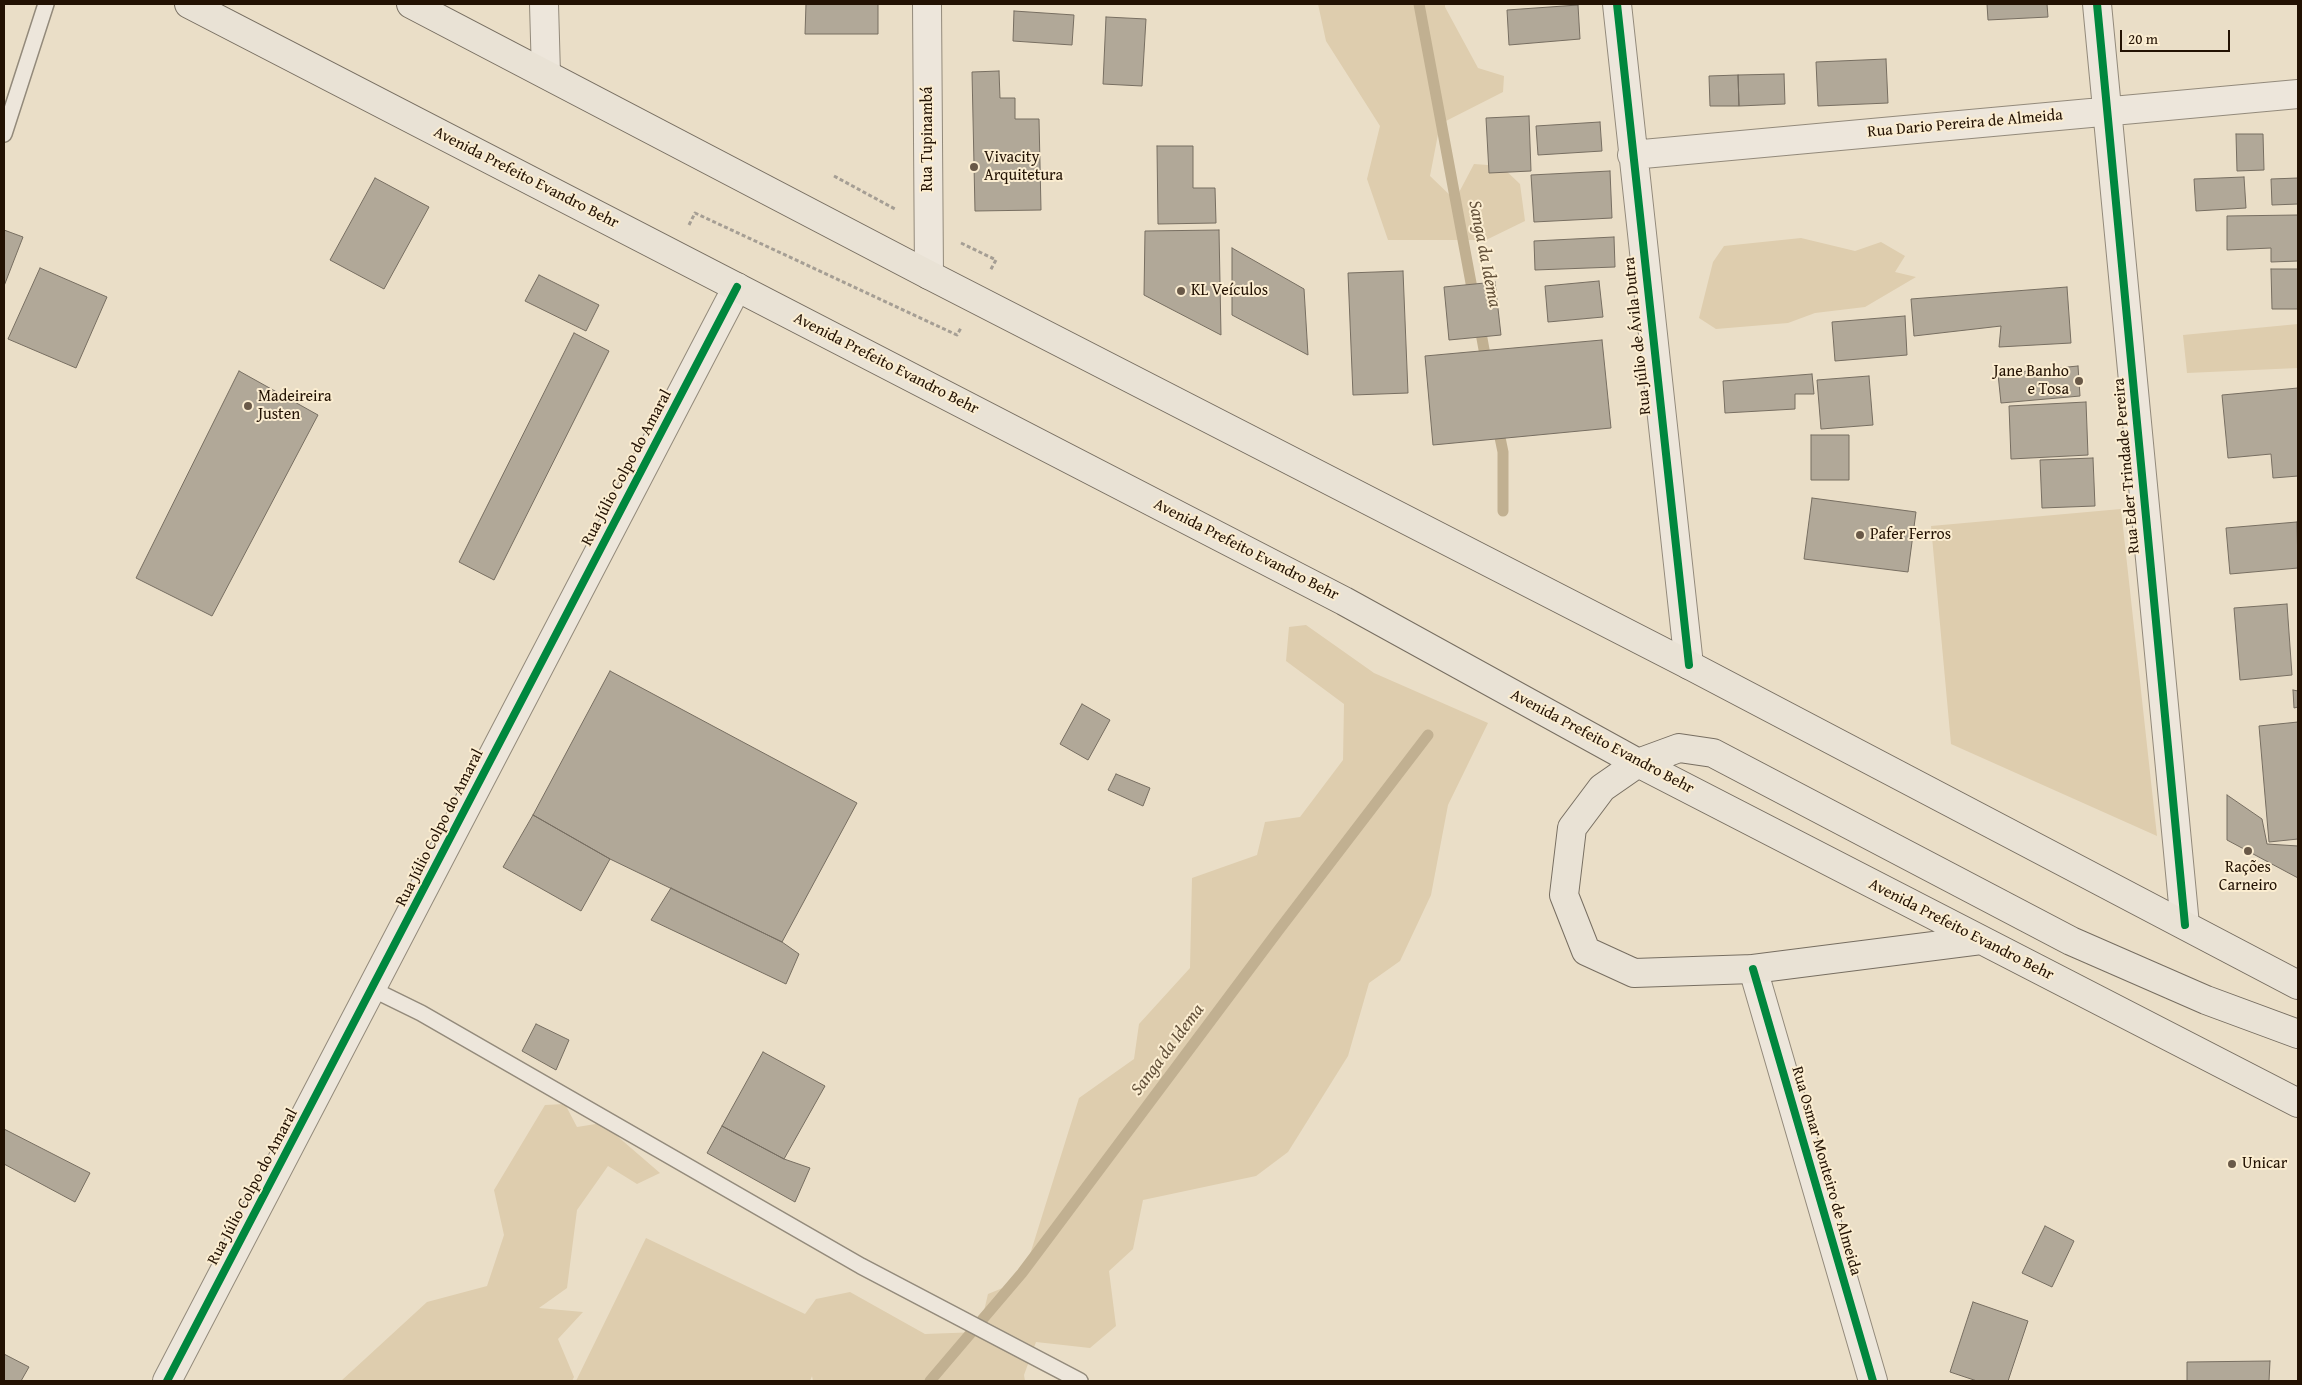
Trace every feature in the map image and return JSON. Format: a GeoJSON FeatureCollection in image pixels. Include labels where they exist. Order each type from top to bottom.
{"type":"FeatureCollection","features":[{"type":"Feature","properties":{"kind":"highway","name":"Avenida Prefeito Evandro Behr"},"geometry":{"type":"LineString","coordinates":[[190,4],[1344,601],[1638,763],[2298,1103]]}},
{"type":"Feature","properties":{"kind":"highway"},"geometry":{"type":"LineString","coordinates":[[411,4],[928,275],[1689,665],[2298,985]]}},
{"type":"Feature","properties":{"kind":"highway"},"geometry":{"type":"LineString","coordinates":[[1981,940],[1753,969],[1634,973],[1586,951],[1564,895],[1572,828],[1602,788],[1638,763],[1679,748],[1713,753],[2071,941],[2206,1000],[2298,1034]]}},
{"type":"Feature","properties":{"kind":"street"},"geometry":{"type":"LineString","coordinates":[[544,4],[546,74]]}},
{"type":"Feature","properties":{"kind":"street","name":"Rua Tupinambá"},"geometry":{"type":"LineString","coordinates":[[927,4],[928,275]]}},
{"type":"Feature","properties":{"kind":"street","name":"Rua Júlio de Ávila Dutra"},"geometry":{"type":"LineString","coordinates":[[1617,4],[1689,665]]}},
{"type":"Feature","properties":{"kind":"street","name":"Rua Eder Trindade Pereira"},"geometry":{"type":"LineString","coordinates":[[2097,4],[2185,925]]}},
{"type":"Feature","properties":{"kind":"street","name":"Rua Dario Pereira de Almeida"},"geometry":{"type":"LineString","coordinates":[[1632,155],[2298,94]]}},
{"type":"Feature","properties":{"kind":"street","name":"Rua Júlio Colpo do Amaral"},"geometry":{"type":"LineString","coordinates":[[167,1381],[737,287]]}},
{"type":"Feature","properties":{"kind":"street","name":"Rua Osmar Monteiro de Almeida"},"geometry":{"type":"LineString","coordinates":[[1753,969],[1873,1381]]}},
{"type":"Feature","properties":{"kind":"lane"},"geometry":{"type":"LineString","coordinates":[[4,134],[46,4]]}},
{"type":"Feature","properties":{"kind":"lane"},"geometry":{"type":"LineString","coordinates":[[372,989],[421,1013],[862,1266],[1080,1381]]}},
{"type":"Feature","properties":{"kind":"path"},"geometry":{"type":"LineString","coordinates":[[676,256],[694,213],[957,335],[977,300]]}},
{"type":"Feature","properties":{"kind":"shaded area"},"geometry":{"type":"Polygon","coordinates":[[[1318,4],[1445,4],[1478,68],[1504,76],[1503,92],[1440,124],[1430,176],[1455,200],[1474,164],[1501,166],[1520,184],[1525,221],[1486,240],[1388,240],[1367,179],[1380,126],[1326,41],[1318,4]]]}},
{"type":"Feature","properties":{"kind":"shaded area"},"geometry":{"type":"Polygon","coordinates":[[[1801,238],[1855,251],[1881,242],[1905,256],[1895,272],[1916,277],[1865,307],[1815,313],[1788,323],[1716,329],[1699,318],[1713,262],[1724,246],[1801,238]]]}},
{"type":"Feature","properties":{"kind":"shaded area"},"geometry":{"type":"Polygon","coordinates":[[[2298,324],[2298,368],[2187,373],[2183,335],[2298,324]]]}},
{"type":"Feature","properties":{"kind":"shaded area"},"geometry":{"type":"Polygon","coordinates":[[[2121,509],[2157,836],[1951,744],[1931,526],[2121,509]]]}},
{"type":"Feature","properties":{"kind":"shaded area"},"geometry":{"type":"Polygon","coordinates":[[[1306,625],[1374,673],[1488,723],[1448,805],[1431,895],[1400,961],[1369,983],[1348,1056],[1288,1152],[1256,1176],[1143,1200],[1133,1249],[1109,1271],[1116,1326],[1090,1348],[1036,1342],[1024,1375],[1025,1381],[813,1381],[812,1376],[810,1381],[576,1381],[646,1238],[805,1314],[816,1299],[850,1292],[925,1334],[979,1332],[988,1294],[1022,1280],[1079,1098],[1134,1059],[1139,1024],[1190,968],[1192,878],[1257,855],[1265,822],[1300,817],[1343,760],[1344,704],[1286,661],[1289,627],[1306,625]]]}},
{"type":"Feature","properties":{"kind":"shaded area"},"geometry":{"type":"Polygon","coordinates":[[[565,1104],[577,1127],[602,1123],[660,1173],[637,1184],[608,1166],[577,1210],[567,1288],[539,1308],[583,1312],[558,1339],[574,1377],[572,1381],[341,1381],[427,1302],[487,1286],[504,1235],[494,1190],[545,1105],[565,1104]]]}},
{"type":"Feature","properties":{"kind":"building"},"geometry":{"type":"Polygon","coordinates":[[[806,4],[878,4],[878,34],[805,34],[806,4]]]}},
{"type":"Feature","properties":{"kind":"building"},"geometry":{"type":"Polygon","coordinates":[[[1987,4],[2047,4],[2048,17],[1988,20],[1987,4]]]}},
{"type":"Feature","properties":{"kind":"building"},"geometry":{"type":"Polygon","coordinates":[[[1578,5],[1580,39],[1509,45],[1507,10],[1578,5]]]}},
{"type":"Feature","properties":{"kind":"building"},"geometry":{"type":"Polygon","coordinates":[[[1014,11],[1074,15],[1072,45],[1013,41],[1014,11]]]}},
{"type":"Feature","properties":{"kind":"building"},"geometry":{"type":"Polygon","coordinates":[[[1106,17],[1146,19],[1142,86],[1103,84],[1106,17]]]}},
{"type":"Feature","properties":{"kind":"building"},"geometry":{"type":"Polygon","coordinates":[[[1886,59],[1888,103],[1818,106],[1816,62],[1886,59]]]}},
{"type":"Feature","properties":{"kind":"building"},"geometry":{"type":"Polygon","coordinates":[[[999,71],[1000,98],[1015,98],[1015,119],[1039,119],[1041,210],[975,211],[972,72],[999,71]]]}},
{"type":"Feature","properties":{"kind":"building"},"geometry":{"type":"Polygon","coordinates":[[[1784,74],[1785,104],[1739,106],[1738,75],[1784,74]]]}},
{"type":"Feature","properties":{"kind":"building"},"geometry":{"type":"Polygon","coordinates":[[[1738,75],[1739,106],[1710,106],[1709,76],[1738,75]]]}},
{"type":"Feature","properties":{"kind":"building"},"geometry":{"type":"Polygon","coordinates":[[[1529,116],[1531,171],[1489,173],[1486,118],[1529,116]]]}},
{"type":"Feature","properties":{"kind":"building"},"geometry":{"type":"Polygon","coordinates":[[[1600,122],[1602,151],[1538,155],[1536,126],[1600,122]]]}},
{"type":"Feature","properties":{"kind":"building"},"geometry":{"type":"Polygon","coordinates":[[[2236,134],[2263,134],[2264,170],[2237,171],[2236,134]]]}},
{"type":"Feature","properties":{"kind":"building"},"geometry":{"type":"Polygon","coordinates":[[[1157,146],[1193,146],[1193,188],[1215,188],[1216,223],[1158,224],[1157,146]]]}},
{"type":"Feature","properties":{"kind":"building"},"geometry":{"type":"Polygon","coordinates":[[[1610,171],[1612,218],[1534,222],[1531,175],[1610,171]]]}},
{"type":"Feature","properties":{"kind":"building"},"geometry":{"type":"Polygon","coordinates":[[[2244,177],[2246,208],[2196,211],[2194,179],[2244,177]]]}},
{"type":"Feature","properties":{"kind":"building"},"geometry":{"type":"Polygon","coordinates":[[[375,178],[429,207],[384,289],[330,260],[375,178]]]}},
{"type":"Feature","properties":{"kind":"building"},"geometry":{"type":"Polygon","coordinates":[[[2298,178],[2298,204],[2272,205],[2271,179],[2298,178]]]}},
{"type":"Feature","properties":{"kind":"building"},"geometry":{"type":"Polygon","coordinates":[[[2298,215],[2298,261],[2271,262],[2271,248],[2227,250],[2227,216],[2298,215]]]}},
{"type":"Feature","properties":{"kind":"building"},"geometry":{"type":"Polygon","coordinates":[[[4,230],[23,237],[4,286],[4,230]]]}},
{"type":"Feature","properties":{"kind":"building"},"geometry":{"type":"Polygon","coordinates":[[[1219,230],[1221,335],[1144,295],[1145,231],[1219,230]]]}},
{"type":"Feature","properties":{"kind":"building"},"geometry":{"type":"Polygon","coordinates":[[[1614,237],[1615,267],[1535,270],[1534,241],[1614,237]]]}},
{"type":"Feature","properties":{"kind":"building"},"geometry":{"type":"Polygon","coordinates":[[[1232,248],[1304,289],[1308,355],[1232,315],[1232,248]]]}},
{"type":"Feature","properties":{"kind":"building"},"geometry":{"type":"Polygon","coordinates":[[[40,268],[107,297],[76,368],[8,339],[40,268]]]}},
{"type":"Feature","properties":{"kind":"building"},"geometry":{"type":"Polygon","coordinates":[[[2271,269],[2298,269],[2298,309],[2272,309],[2271,269]]]}},
{"type":"Feature","properties":{"kind":"building"},"geometry":{"type":"Polygon","coordinates":[[[1403,271],[1408,393],[1353,395],[1348,273],[1403,271]]]}},
{"type":"Feature","properties":{"kind":"building"},"geometry":{"type":"Polygon","coordinates":[[[539,275],[599,305],[586,331],[525,301],[539,275]]]}},
{"type":"Feature","properties":{"kind":"building"},"geometry":{"type":"Polygon","coordinates":[[[1599,281],[1603,317],[1548,322],[1545,286],[1599,281]]]}},
{"type":"Feature","properties":{"kind":"building"},"geometry":{"type":"Polygon","coordinates":[[[1495,282],[1501,335],[1449,340],[1444,287],[1495,282]]]}},
{"type":"Feature","properties":{"kind":"building"},"geometry":{"type":"Polygon","coordinates":[[[2067,287],[2071,343],[1999,347],[2001,326],[1914,336],[1911,299],[2067,287]]]}},
{"type":"Feature","properties":{"kind":"building"},"geometry":{"type":"Polygon","coordinates":[[[1905,316],[1907,355],[1835,361],[1832,322],[1905,316]]]}},
{"type":"Feature","properties":{"kind":"building"},"geometry":{"type":"Polygon","coordinates":[[[574,333],[609,351],[494,580],[459,562],[574,333]]]}},
{"type":"Feature","properties":{"kind":"building"},"geometry":{"type":"Polygon","coordinates":[[[1602,340],[1611,428],[1433,445],[1425,356],[1602,340]]]}},
{"type":"Feature","properties":{"kind":"building"},"geometry":{"type":"Polygon","coordinates":[[[2078,366],[2080,396],[2001,403],[1998,374],[2078,366]]]}},
{"type":"Feature","properties":{"kind":"building"},"geometry":{"type":"Polygon","coordinates":[[[239,371],[318,415],[212,616],[136,578],[239,371]]]}},
{"type":"Feature","properties":{"kind":"building"},"geometry":{"type":"Polygon","coordinates":[[[1812,374],[1814,394],[1795,394],[1795,409],[1725,413],[1723,381],[1812,374]]]}},
{"type":"Feature","properties":{"kind":"building"},"geometry":{"type":"Polygon","coordinates":[[[1869,376],[1873,425],[1821,429],[1817,380],[1869,376]]]}},
{"type":"Feature","properties":{"kind":"building"},"geometry":{"type":"Polygon","coordinates":[[[2298,388],[2298,476],[2273,478],[2271,454],[2228,458],[2222,395],[2298,388]]]}},
{"type":"Feature","properties":{"kind":"building"},"geometry":{"type":"Polygon","coordinates":[[[2086,402],[2088,455],[2011,459],[2009,406],[2086,402]]]}},
{"type":"Feature","properties":{"kind":"building"},"geometry":{"type":"Polygon","coordinates":[[[1811,435],[1849,435],[1849,480],[1811,480],[1811,435]]]}},
{"type":"Feature","properties":{"kind":"building"},"geometry":{"type":"Polygon","coordinates":[[[2093,458],[2095,506],[2042,508],[2040,460],[2093,458]]]}},
{"type":"Feature","properties":{"kind":"building","name":"Pafer Ferros"},"geometry":{"type":"Polygon","coordinates":[[[1812,498],[1916,512],[1908,572],[1804,559],[1812,498]]]}},
{"type":"Feature","properties":{"kind":"building"},"geometry":{"type":"Polygon","coordinates":[[[2297,522],[2298,568],[2230,574],[2226,528],[2297,522]]]}},
{"type":"Feature","properties":{"kind":"building"},"geometry":{"type":"Polygon","coordinates":[[[2287,604],[2292,675],[2240,680],[2234,608],[2287,604]]]}},
{"type":"Feature","properties":{"kind":"building"},"geometry":{"type":"Polygon","coordinates":[[[610,671],[857,803],[782,942],[610,859],[533,815],[610,671]]]}},
{"type":"Feature","properties":{"kind":"building"},"geometry":{"type":"Polygon","coordinates":[[[2293,690],[2298,691],[2298,707],[2294,708],[2293,690]]]}},
{"type":"Feature","properties":{"kind":"building"},"geometry":{"type":"Polygon","coordinates":[[[1082,704],[1110,720],[1088,760],[1060,744],[1082,704]]]}},
{"type":"Feature","properties":{"kind":"building"},"geometry":{"type":"Polygon","coordinates":[[[2298,722],[2298,839],[2269,842],[2259,726],[2298,722]]]}},
{"type":"Feature","properties":{"kind":"building"},"geometry":{"type":"Polygon","coordinates":[[[1116,774],[1150,788],[1143,806],[1108,790],[1116,774]]]}},
{"type":"Feature","properties":{"kind":"building"},"geometry":{"type":"Polygon","coordinates":[[[2227,795],[2262,819],[2267,844],[2298,846],[2298,878],[2227,840],[2227,795]]]}},
{"type":"Feature","properties":{"kind":"building"},"geometry":{"type":"Polygon","coordinates":[[[533,815],[610,859],[581,911],[503,867],[533,815]]]}},
{"type":"Feature","properties":{"kind":"building"},"geometry":{"type":"Polygon","coordinates":[[[671,888],[782,942],[799,954],[786,984],[651,920],[671,888]]]}},
{"type":"Feature","properties":{"kind":"building"},"geometry":{"type":"Polygon","coordinates":[[[536,1024],[569,1040],[556,1070],[522,1051],[536,1024]]]}},
{"type":"Feature","properties":{"kind":"building"},"geometry":{"type":"Polygon","coordinates":[[[763,1052],[825,1086],[784,1159],[722,1126],[763,1052]]]}},
{"type":"Feature","properties":{"kind":"building"},"geometry":{"type":"Polygon","coordinates":[[[722,1126],[784,1159],[810,1168],[795,1202],[707,1153],[722,1126]]]}},
{"type":"Feature","properties":{"kind":"building"},"geometry":{"type":"Polygon","coordinates":[[[4,1129],[90,1173],[75,1202],[4,1164],[4,1129]]]}},
{"type":"Feature","properties":{"kind":"building"},"geometry":{"type":"Polygon","coordinates":[[[2045,1226],[2074,1241],[2052,1287],[2022,1273],[2045,1226]]]}},
{"type":"Feature","properties":{"kind":"building"},"geometry":{"type":"Polygon","coordinates":[[[1973,1302],[2028,1321],[2008,1381],[1977,1381],[1950,1372],[1973,1302]]]}},
{"type":"Feature","properties":{"kind":"building"},"geometry":{"type":"Polygon","coordinates":[[[4,1354],[29,1367],[21,1381],[4,1381],[4,1354]]]}},
{"type":"Feature","properties":{"kind":"building"},"geometry":{"type":"Polygon","coordinates":[[[2270,1361],[2269,1381],[2187,1381],[2187,1362],[2270,1361]]]}},
{"type":"Feature","properties":{"kind":"waterway","name":"Sanga da Idema"},"geometry":{"type":"LineString","coordinates":[[1419,4],[1474,299]]}},
{"type":"Feature","properties":{"kind":"waterway","name":"Sanga da Idema"},"geometry":{"type":"LineString","coordinates":[[1479,322],[1487,366]]}},
{"type":"Feature","properties":{"kind":"waterway","name":"Sanga da Idema"},"geometry":{"type":"LineString","coordinates":[[1497,423],[1503,452],[1503,511]]}},
{"type":"Feature","properties":{"kind":"waterway","name":"Sanga da Idema"},"geometry":{"type":"LineString","coordinates":[[930,1381],[1022,1273],[1278,931],[1428,735]]}},
{"type":"Feature","properties":{"kind":"cycle path"},"geometry":{"type":"LineString","coordinates":[[1617,4],[1689,665]]}},
{"type":"Feature","properties":{"kind":"cycle path"},"geometry":{"type":"LineString","coordinates":[[2097,4],[2185,925]]}},
{"type":"Feature","properties":{"kind":"cycle path"},"geometry":{"type":"LineString","coordinates":[[167,1381],[737,287]]}},
{"type":"Feature","properties":{"kind":"cycle path"},"geometry":{"type":"LineString","coordinates":[[1753,969],[1873,1381]]}},
{"type":"Feature","properties":{"kind":"place","name":"Vivacity Arquitetura"},"geometry":{"type":"Point","coordinates":[974,167]}},
{"type":"Feature","properties":{"kind":"place","name":"KL Veículos"},"geometry":{"type":"Point","coordinates":[1181,291]}},
{"type":"Feature","properties":{"kind":"place","name":"Jane Banho e Tosa"},"geometry":{"type":"Point","coordinates":[2079,381]}},
{"type":"Feature","properties":{"kind":"place","name":"Madeireira Justen"},"geometry":{"type":"Point","coordinates":[248,406]}},
{"type":"Feature","properties":{"kind":"place","name":"Pafer Ferros"},"geometry":{"type":"Point","coordinates":[1860,535]}},
{"type":"Feature","properties":{"kind":"place","name":"Rações Carneiro"},"geometry":{"type":"Point","coordinates":[2248,851]}},
{"type":"Feature","properties":{"kind":"place","name":"Unicar"},"geometry":{"type":"Point","coordinates":[2232,1164]}}]}
